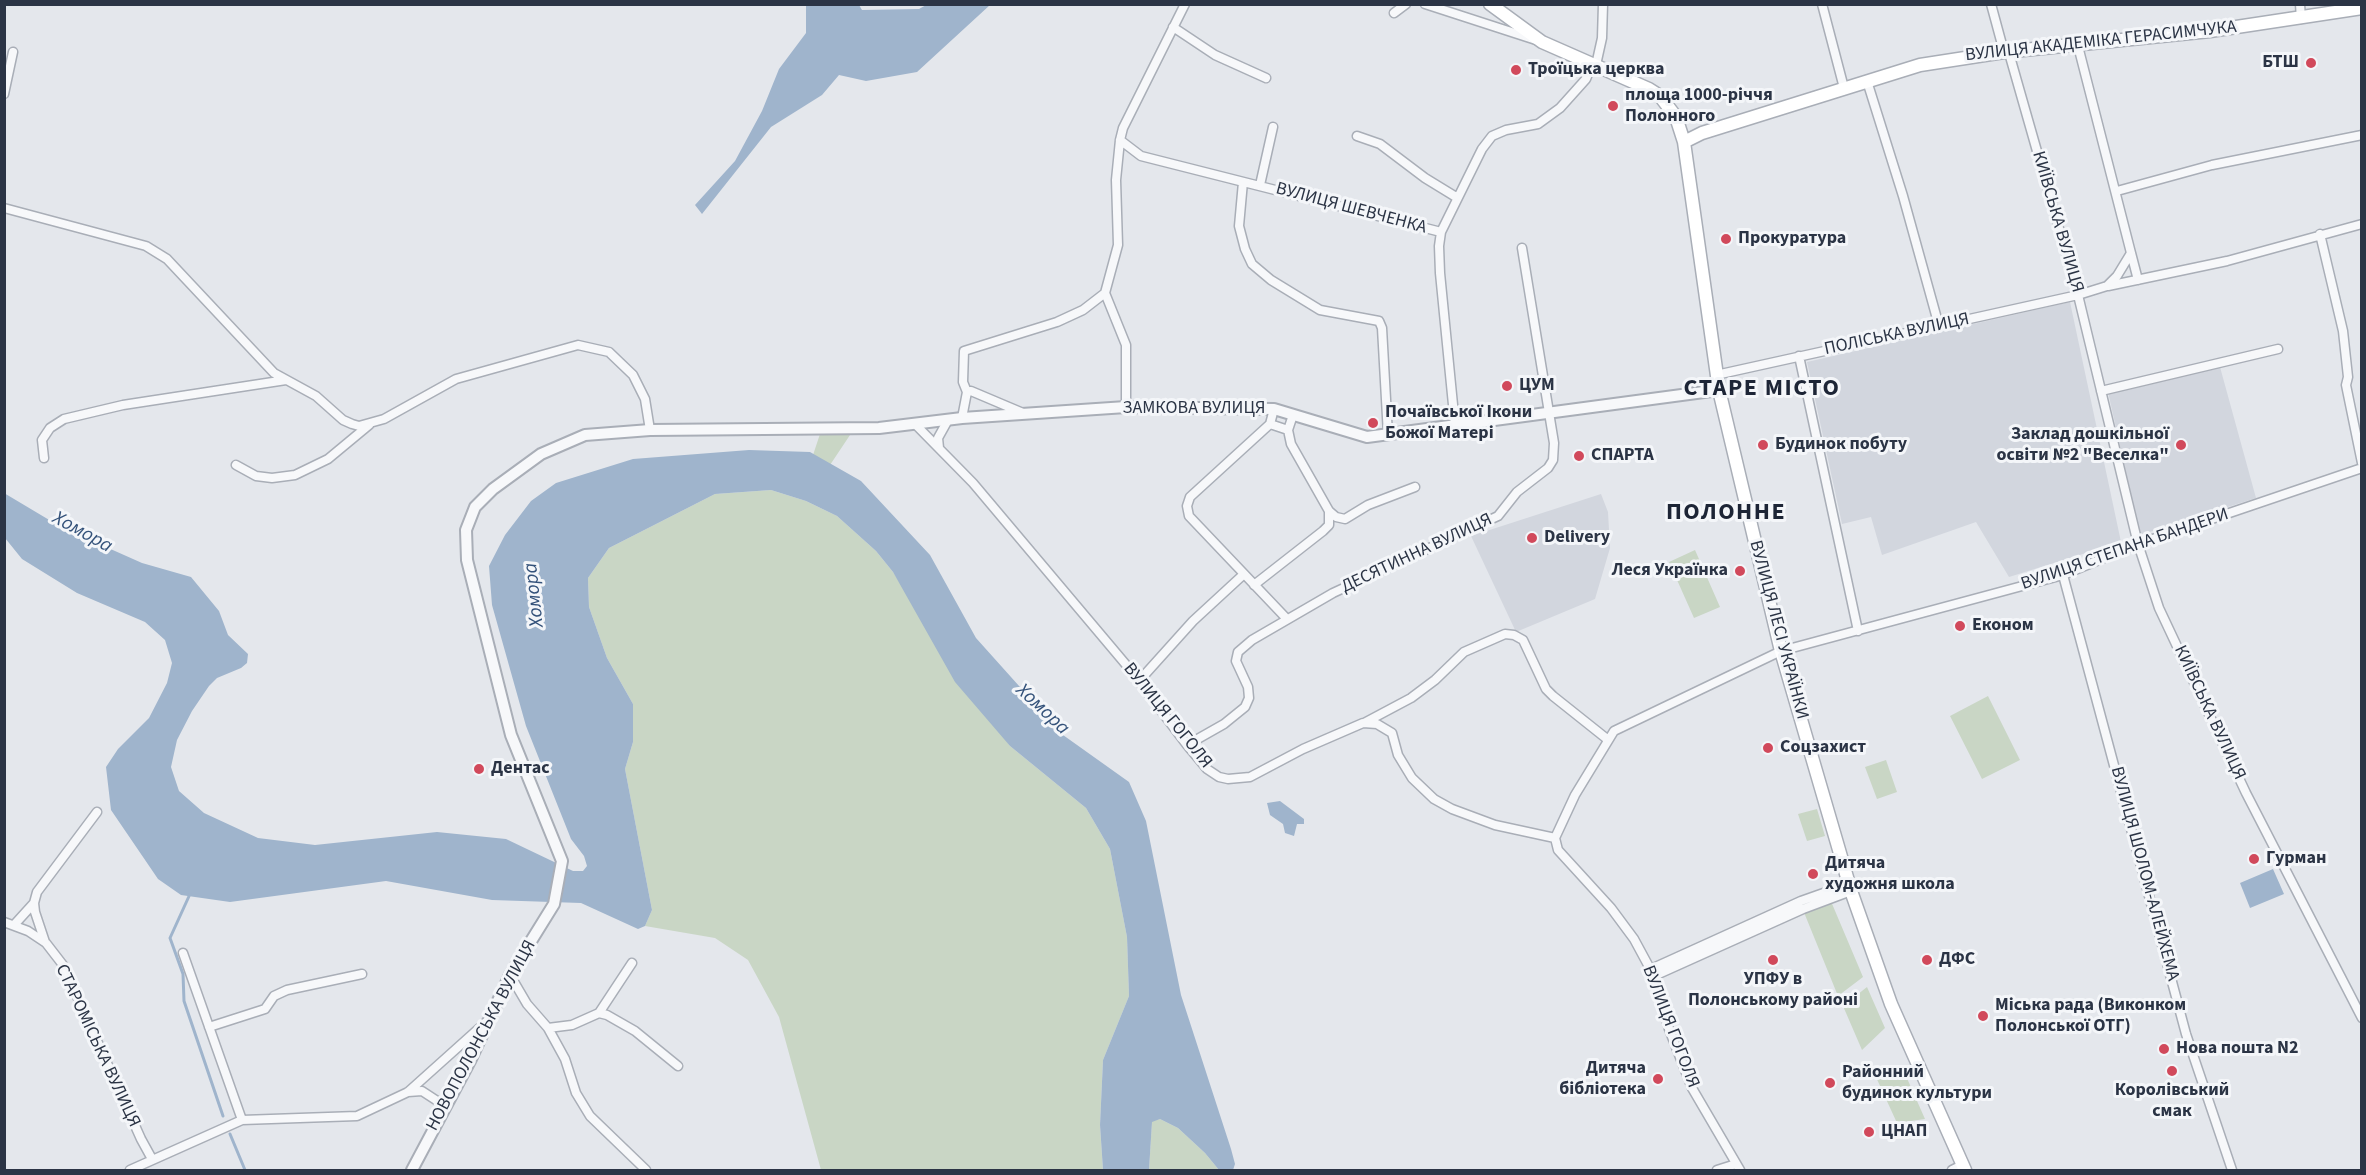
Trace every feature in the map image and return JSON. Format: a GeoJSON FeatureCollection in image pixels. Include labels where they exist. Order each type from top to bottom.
{"type":"FeatureCollection","features":[{"type":"Feature","properties":{"kind":"main road","name":"ВУЛИЦЯ ЛЕСІ УКРАЇНКИ"},"geometry":{"type":"LineString","coordinates":[[1490,4],[1542,42],[1639,82],[1660,96],[1676,117],[1684,142],[1716,375],[1781,651],[1850,887],[1891,1004],[1960,1169]]}},
{"type":"Feature","properties":{"kind":"main road","name":"ВУЛИЦЯ АКАДЕМІКА ГЕРАСИМЧУКА"},"geometry":{"type":"LineString","coordinates":[[1684,142],[1702,133],[1920,64],[2006,52],[2301,19],[2361,8]]}},
{"type":"Feature","properties":{"kind":"street"},"geometry":{"type":"LineString","coordinates":[[1126,407],[1126,345],[1105,293],[1118,245],[1120,140],[1123,128],[1185,4]]}},
{"type":"Feature","properties":{"kind":"street"},"geometry":{"type":"LineString","coordinates":[[1394,13],[1406,4]]}},
{"type":"Feature","properties":{"kind":"street","name":"ВУЛИЦЯ ЛЕСІ УКРАЇНКИ"},"geometry":{"type":"LineString","coordinates":[[1425,4],[1517,36],[1542,42]]}},
{"type":"Feature","properties":{"kind":"street"},"geometry":{"type":"LineString","coordinates":[[1594,64],[1602,38],[1603,4]]}},
{"type":"Feature","properties":{"kind":"street"},"geometry":{"type":"LineString","coordinates":[[1822,4],[1844,88]]}},
{"type":"Feature","properties":{"kind":"street","name":"КИЇВСЬКА ВУЛИЦЯ"},"geometry":{"type":"LineString","coordinates":[[1991,4],[2078,295],[2138,544],[2159,608],[2241,782],[2361,1018]]}},
{"type":"Feature","properties":{"kind":"street"},"geometry":{"type":"LineString","coordinates":[[2300,4],[2301,19]]}},
{"type":"Feature","properties":{"kind":"street"},"geometry":{"type":"LineString","coordinates":[[1173,27],[1215,55],[1266,78]]}},
{"type":"Feature","properties":{"kind":"street"},"geometry":{"type":"LineString","coordinates":[[2078,45],[2138,280]]}},
{"type":"Feature","properties":{"kind":"street"},"geometry":{"type":"LineString","coordinates":[[4,93],[13,52]]}},
{"type":"Feature","properties":{"kind":"street","name":"ВУЛИЦЯ ШЕВЧЕНКА"},"geometry":{"type":"LineString","coordinates":[[1455,425],[1440,273],[1441,232],[1456,197],[1482,148],[1492,136],[1506,130],[1538,124],[1553,113],[1586,79],[1594,64]]}},
{"type":"Feature","properties":{"kind":"street"},"geometry":{"type":"LineString","coordinates":[[1867,81],[1904,196],[1940,326]]}},
{"type":"Feature","properties":{"kind":"street","name":"ВУЛИЦЯ ШЕВЧЕНКА"},"geometry":{"type":"LineString","coordinates":[[1260,185],[1274,127]]}},
{"type":"Feature","properties":{"kind":"street"},"geometry":{"type":"LineString","coordinates":[[2117,191],[2212,165],[2361,135]]}},
{"type":"Feature","properties":{"kind":"street"},"geometry":{"type":"LineString","coordinates":[[1357,136],[1380,144],[1425,178],[1456,197]]}},
{"type":"Feature","properties":{"kind":"street","name":"ВУЛИЦЯ ШЕВЧЕНКА"},"geometry":{"type":"LineString","coordinates":[[1120,140],[1137,154],[1441,232]]}},
{"type":"Feature","properties":{"kind":"street"},"geometry":{"type":"LineString","coordinates":[[1118,159],[1137,154]]}},
{"type":"Feature","properties":{"kind":"street"},"geometry":{"type":"LineString","coordinates":[[1243,182],[1239,226],[1252,264],[1272,280],[1320,310],[1379,321],[1382,328],[1388,435]]}},
{"type":"Feature","properties":{"kind":"street"},"geometry":{"type":"LineString","coordinates":[[4,208],[146,246],[167,259],[274,377]]}},
{"type":"Feature","properties":{"kind":"street"},"geometry":{"type":"LineString","coordinates":[[2107,286],[2227,261],[2361,224]]}},
{"type":"Feature","properties":{"kind":"street"},"geometry":{"type":"LineString","coordinates":[[2320,234],[2343,332],[2348,378],[2346,385],[2361,463]]}},
{"type":"Feature","properties":{"kind":"street"},"geometry":{"type":"LineString","coordinates":[[1522,248],[1549,413]]}},
{"type":"Feature","properties":{"kind":"street"},"geometry":{"type":"LineString","coordinates":[[2107,286],[2123,269],[2131,253]]}},
{"type":"Feature","properties":{"kind":"street","name":"ПОЛІСЬКА ВУЛИЦЯ"},"geometry":{"type":"LineString","coordinates":[[1716,375],[2078,295],[2107,286]]}},
{"type":"Feature","properties":{"kind":"street"},"geometry":{"type":"LineString","coordinates":[[962,418],[967,392],[963,373],[964,351],[1057,322],[1083,310],[1105,293]]}},
{"type":"Feature","properties":{"kind":"street"},"geometry":{"type":"LineString","coordinates":[[343,420],[359,426],[371,423],[399,412],[430,391],[456,379],[578,345],[609,352],[633,375],[645,399],[650,430]]}},
{"type":"Feature","properties":{"kind":"street"},"geometry":{"type":"LineString","coordinates":[[2101,391],[2278,349]]}},
{"type":"Feature","properties":{"kind":"street"},"geometry":{"type":"LineString","coordinates":[[1799,356],[1858,631]]}},
{"type":"Feature","properties":{"kind":"street"},"geometry":{"type":"LineString","coordinates":[[45,458],[42,440],[50,428],[64,419],[123,405],[274,377],[287,380],[316,396],[343,420],[352,435],[349,442]]}},
{"type":"Feature","properties":{"kind":"street","name":"ЗАМКОВА ВУЛИЦЯ"},"geometry":{"type":"LineString","coordinates":[[554,904],[562,861],[511,735],[467,560],[466,530],[475,507],[493,489],[559,444],[585,435],[650,430],[879,428],[962,418],[1126,407],[1274,409],[1367,437],[1719,390]]}},
{"type":"Feature","properties":{"kind":"street"},"geometry":{"type":"LineString","coordinates":[[967,392],[971,391],[1026,415]]}},
{"type":"Feature","properties":{"kind":"street"},"geometry":{"type":"LineString","coordinates":[[1274,409],[1270,424],[1190,497],[1187,506],[1189,516],[1286,618]]}},
{"type":"Feature","properties":{"kind":"street","name":"ДЕСЯТИННА ВУЛИЦЯ"},"geometry":{"type":"LineString","coordinates":[[1187,745],[1224,724],[1245,707],[1249,698],[1248,687],[1236,661],[1238,651],[1286,618],[1333,593],[1498,516],[1517,492],[1548,468],[1553,460],[1554,443],[1549,413]]}},
{"type":"Feature","properties":{"kind":"street"},"geometry":{"type":"LineString","coordinates":[[1293,415],[1288,430],[1291,444],[1329,511],[1330,520],[1323,531]]}},
{"type":"Feature","properties":{"kind":"street"},"geometry":{"type":"LineString","coordinates":[[939,449],[938,438],[948,420]]}},
{"type":"Feature","properties":{"kind":"street"},"geometry":{"type":"LineString","coordinates":[[236,465],[256,476],[272,478],[295,475],[328,459],[371,423]]}},
{"type":"Feature","properties":{"kind":"street","name":"ВУЛИЦЯ ГОГОЛЯ"},"geometry":{"type":"LineString","coordinates":[[915,423],[973,483],[1138,681],[1207,769],[1219,777],[1235,779],[1250,777],[1363,723],[1392,708],[1435,680],[1464,652],[1493,638],[1514,635],[1523,640],[1546,689],[1607,739]]}},
{"type":"Feature","properties":{"kind":"street"},"geometry":{"type":"LineString","coordinates":[[1270,424],[1288,430]]}},
{"type":"Feature","properties":{"kind":"street","name":"ВУЛИЦЯ СТЕПАНА БАНДЕРИ"},"geometry":{"type":"LineString","coordinates":[[1607,739],[1630,721],[1781,651],[2063,575],[2138,544],[2361,468]]}},
{"type":"Feature","properties":{"kind":"street"},"geometry":{"type":"LineString","coordinates":[[1254,585],[1323,531],[1368,505],[1415,488]]}},
{"type":"Feature","properties":{"kind":"street"},"geometry":{"type":"LineString","coordinates":[[1329,511],[1345,519]]}},
{"type":"Feature","properties":{"kind":"street"},"geometry":{"type":"LineString","coordinates":[[1138,681],[1193,621],[1244,574]]}},
{"type":"Feature","properties":{"kind":"street","name":"ВУЛИЦЯ ШОЛОМ-АЛЕЙХЕМА"},"geometry":{"type":"LineString","coordinates":[[2063,575],[2186,1034],[2232,1170]]}},
{"type":"Feature","properties":{"kind":"street"},"geometry":{"type":"LineString","coordinates":[[1392,708],[1389,721],[1398,754],[1412,778],[1434,799],[1452,809],[1496,825],[1555,837],[1575,795],[1607,739]]}},
{"type":"Feature","properties":{"kind":"street"},"geometry":{"type":"LineString","coordinates":[[1363,723],[1377,724],[1392,733]]}},
{"type":"Feature","properties":{"kind":"street"},"geometry":{"type":"LineString","coordinates":[[14,925],[34,903],[37,892],[59,860],[97,812]]}},
{"type":"Feature","properties":{"kind":"street","name":"ВУЛИЦЯ ГОГОЛЯ"},"geometry":{"type":"LineString","coordinates":[[1555,837],[1558,850],[1611,908],[1634,939],[1653,973],[1669,1029],[1692,1088],[1738,1167],[1717,1170]]}},
{"type":"Feature","properties":{"kind":"street"},"geometry":{"type":"LineString","coordinates":[[1653,973],[1801,902],[1850,887]]}},
{"type":"Feature","properties":{"kind":"street"},"geometry":{"type":"LineString","coordinates":[[34,903],[46,943]]}},
{"type":"Feature","properties":{"kind":"street","name":"НОВОПОЛОНСЬКА ВУЛИЦЯ"},"geometry":{"type":"LineString","coordinates":[[412,1170],[510,975],[554,904]]}},
{"type":"Feature","properties":{"kind":"street","name":"СТАРОМІСЬКА ВУЛИЦЯ"},"geometry":{"type":"LineString","coordinates":[[4,922],[46,943],[63,965],[152,1159]]}},
{"type":"Feature","properties":{"kind":"street"},"geometry":{"type":"LineString","coordinates":[[183,953],[242,1120]]}},
{"type":"Feature","properties":{"kind":"street"},"geometry":{"type":"LineString","coordinates":[[548,1028],[572,1025],[599,1013],[633,963]]}},
{"type":"Feature","properties":{"kind":"street"},"geometry":{"type":"LineString","coordinates":[[209,1027],[265,1009],[274,996],[287,990],[362,974]]}},
{"type":"Feature","properties":{"kind":"street"},"geometry":{"type":"LineString","coordinates":[[510,975],[527,1004],[548,1028],[565,1059],[576,1093],[590,1116],[646,1170]]}},
{"type":"Feature","properties":{"kind":"street"},"geometry":{"type":"LineString","coordinates":[[130,1170],[242,1120],[357,1116],[408,1092],[488,1021],[498,1000]]}},
{"type":"Feature","properties":{"kind":"street"},"geometry":{"type":"LineString","coordinates":[[599,1013],[635,1031],[678,1066]]}},
{"type":"Feature","properties":{"kind":"street"},"geometry":{"type":"LineString","coordinates":[[408,1092],[422,1091],[445,1106]]}},
{"type":"Feature","properties":{"kind":"shaded area"},"geometry":{"type":"Polygon","coordinates":[[[2070,302],[2121,542],[2009,577],[1976,522],[1882,555],[1871,517],[1842,524],[1807,362],[2070,302]]]}},
{"type":"Feature","properties":{"kind":"shaded area","name":"Заклад дошкільної освіти №2 \"Веселка\""},"geometry":{"type":"Polygon","coordinates":[[[2220,367],[2256,498],[2140,535],[2108,392],[2220,367]]]}},
{"type":"Feature","properties":{"kind":"shaded area"},"geometry":{"type":"Polygon","coordinates":[[[1601,494],[1608,512],[1610,548],[1595,599],[1516,632],[1471,536],[1601,494]]]}},
{"type":"Feature","properties":{"kind":"green space"},"geometry":{"type":"Polygon","coordinates":[[[820,434],[850,435],[826,471],[811,461],[820,434]]]}},
{"type":"Feature","properties":{"kind":"green space"},"geometry":{"type":"Polygon","coordinates":[[[771,490],[806,501],[837,516],[876,551],[893,572],[1010,746],[1086,808],[1110,849],[1127,937],[1129,996],[1103,1060],[1100,1125],[1103,1170],[821,1170],[779,1017],[748,960],[715,938],[645,926],[652,910],[625,769],[633,742],[633,704],[607,658],[589,607],[588,578],[609,548],[715,494],[771,490]]]}},
{"type":"Feature","properties":{"kind":"green space"},"geometry":{"type":"Polygon","coordinates":[[[1695,550],[1720,607],[1694,618],[1669,562],[1695,550]]]}},
{"type":"Feature","properties":{"kind":"green space"},"geometry":{"type":"Polygon","coordinates":[[[1988,696],[2020,760],[1982,779],[1950,716],[1988,696]]]}},
{"type":"Feature","properties":{"kind":"green space"},"geometry":{"type":"Polygon","coordinates":[[[1886,760],[1897,792],[1877,799],[1865,767],[1886,760]]]}},
{"type":"Feature","properties":{"kind":"green space"},"geometry":{"type":"Polygon","coordinates":[[[1817,809],[1825,836],[1807,841],[1798,814],[1817,809]]]}},
{"type":"Feature","properties":{"kind":"green space"},"geometry":{"type":"Polygon","coordinates":[[[1830,899],[1863,977],[1838,996],[1803,910],[1830,899]]]}},
{"type":"Feature","properties":{"kind":"green space"},"geometry":{"type":"Polygon","coordinates":[[[1867,987],[1885,1028],[1862,1050],[1843,1006],[1867,987]]]}},
{"type":"Feature","properties":{"kind":"green space"},"geometry":{"type":"Polygon","coordinates":[[[1883,1072],[1885,1076],[1889,1074],[1891,1077],[1898,1074],[1900,1079],[1906,1076],[1925,1119],[1897,1123],[1875,1075],[1883,1072]]]}},
{"type":"Feature","properties":{"kind":"green space"},"geometry":{"type":"Polygon","coordinates":[[[1160,1119],[1178,1128],[1205,1153],[1219,1170],[1149,1170],[1152,1121],[1160,1119]]]}},
{"type":"Feature","properties":{"kind":"water"},"geometry":{"type":"Polygon","coordinates":[[[928,4],[990,5],[917,72],[866,81],[839,75],[822,95],[771,127],[702,214],[695,205],[735,161],[762,111],[779,69],[806,33],[806,5],[859,5],[862,10],[919,9],[928,4]]]}},
{"type":"Feature","properties":{"kind":"water","name":"Хомора"},"geometry":{"type":"Polygon","coordinates":[[[749,450],[810,452],[861,481],[930,555],[976,638],[1063,735],[1129,782],[1146,821],[1181,995],[1231,1149],[1235,1164],[1233,1170],[1219,1170],[1205,1153],[1178,1128],[1160,1119],[1152,1122],[1149,1170],[1103,1170],[1100,1125],[1103,1060],[1129,996],[1127,937],[1110,849],[1086,808],[1010,746],[955,682],[893,572],[876,551],[837,516],[806,501],[771,490],[715,494],[609,548],[588,578],[589,607],[607,658],[633,704],[633,742],[625,769],[652,910],[645,926],[638,929],[581,903],[492,900],[386,881],[230,902],[181,895],[158,879],[111,810],[106,767],[118,749],[149,718],[167,683],[172,663],[165,640],[145,622],[77,593],[22,559],[5,538],[4,493],[61,527],[142,563],[191,577],[219,611],[228,635],[248,654],[247,663],[217,678],[209,686],[192,711],[177,740],[171,767],[179,791],[204,813],[258,838],[315,845],[437,832],[506,839],[573,871],[583,871],[587,866],[584,856],[571,839],[526,726],[492,605],[489,566],[505,535],[531,501],[556,483],[633,459],[749,450]]]}},
{"type":"Feature","properties":{"kind":"water"},"geometry":{"type":"Polygon","coordinates":[[[1280,801],[1304,819],[1304,824],[1297,824],[1294,836],[1285,833],[1283,824],[1270,815],[1267,803],[1280,801]]]}},
{"type":"Feature","properties":{"kind":"water"},"geometry":{"type":"Polygon","coordinates":[[[2273,869],[2284,894],[2250,908],[2240,883],[2273,869]]]}},
{"type":"Feature","properties":{"kind":"waterway"},"geometry":{"type":"LineString","coordinates":[[190,894],[170,938],[183,974],[184,1001],[223,1116]]}},
{"type":"Feature","properties":{"kind":"waterway"},"geometry":{"type":"LineString","coordinates":[[230,1134],[245,1170]]}},
{"type":"Feature","properties":{"kind":"place","name":"БТШ"},"geometry":{"type":"Point","coordinates":[2311,63]}},
{"type":"Feature","properties":{"kind":"place","name":"Троїцька церква"},"geometry":{"type":"Point","coordinates":[1516,70]}},
{"type":"Feature","properties":{"kind":"place","name":"площа 1000-річчя Полонного"},"geometry":{"type":"Point","coordinates":[1613,106]}},
{"type":"Feature","properties":{"kind":"place","name":"Прокуратура"},"geometry":{"type":"Point","coordinates":[1726,239]}},
{"type":"Feature","properties":{"kind":"place","name":"ЦУМ"},"geometry":{"type":"Point","coordinates":[1507,386]}},
{"type":"Feature","properties":{"kind":"place","name":"Почаївської Ікони Божої Матері"},"geometry":{"type":"Point","coordinates":[1373,423]}},
{"type":"Feature","properties":{"kind":"place","name":"Будинок побуту"},"geometry":{"type":"Point","coordinates":[1763,445]}},
{"type":"Feature","properties":{"kind":"place","name":"Заклад дошкільної освіти №2 \"Веселка\""},"geometry":{"type":"Point","coordinates":[2181,445]}},
{"type":"Feature","properties":{"kind":"place","name":"СПАРТА"},"geometry":{"type":"Point","coordinates":[1579,456]}},
{"type":"Feature","properties":{"kind":"place","name":"Delivery"},"geometry":{"type":"Point","coordinates":[1532,538]}},
{"type":"Feature","properties":{"kind":"place","name":"Леся Українка"},"geometry":{"type":"Point","coordinates":[1740,571]}},
{"type":"Feature","properties":{"kind":"place","name":"Економ"},"geometry":{"type":"Point","coordinates":[1960,626]}},
{"type":"Feature","properties":{"kind":"place","name":"Соцзахист"},"geometry":{"type":"Point","coordinates":[1768,748]}},
{"type":"Feature","properties":{"kind":"place","name":"Дентас"},"geometry":{"type":"Point","coordinates":[479,769]}},
{"type":"Feature","properties":{"kind":"place","name":"Гурман"},"geometry":{"type":"Point","coordinates":[2254,859]}},
{"type":"Feature","properties":{"kind":"place","name":"Дитяча художня школа"},"geometry":{"type":"Point","coordinates":[1813,874]}},
{"type":"Feature","properties":{"kind":"place","name":"УПФУ в Полонському районі"},"geometry":{"type":"Point","coordinates":[1773,960]}},
{"type":"Feature","properties":{"kind":"place","name":"ДФС"},"geometry":{"type":"Point","coordinates":[1927,960]}},
{"type":"Feature","properties":{"kind":"place","name":"Міська рада (Виконком Полонської ОТГ)"},"geometry":{"type":"Point","coordinates":[1983,1016]}},
{"type":"Feature","properties":{"kind":"place","name":"Нова пошта N2"},"geometry":{"type":"Point","coordinates":[2164,1049]}},
{"type":"Feature","properties":{"kind":"place","name":"Королівський смак"},"geometry":{"type":"Point","coordinates":[2172,1071]}},
{"type":"Feature","properties":{"kind":"place","name":"Дитяча бібліотека"},"geometry":{"type":"Point","coordinates":[1658,1079]}},
{"type":"Feature","properties":{"kind":"place","name":"Районний будинок культури"},"geometry":{"type":"Point","coordinates":[1830,1083]}},
{"type":"Feature","properties":{"kind":"place","name":"ЦНАП"},"geometry":{"type":"Point","coordinates":[1869,1132]}},
{"type":"Feature","properties":{"kind":"district","name":"СТАРЕ МІСТО"},"geometry":{"type":"Point","coordinates":[1762,390]}},
{"type":"Feature","properties":{"kind":"district","name":"ПОЛОННЕ"},"geometry":{"type":"Point","coordinates":[1726,514]}}]}
